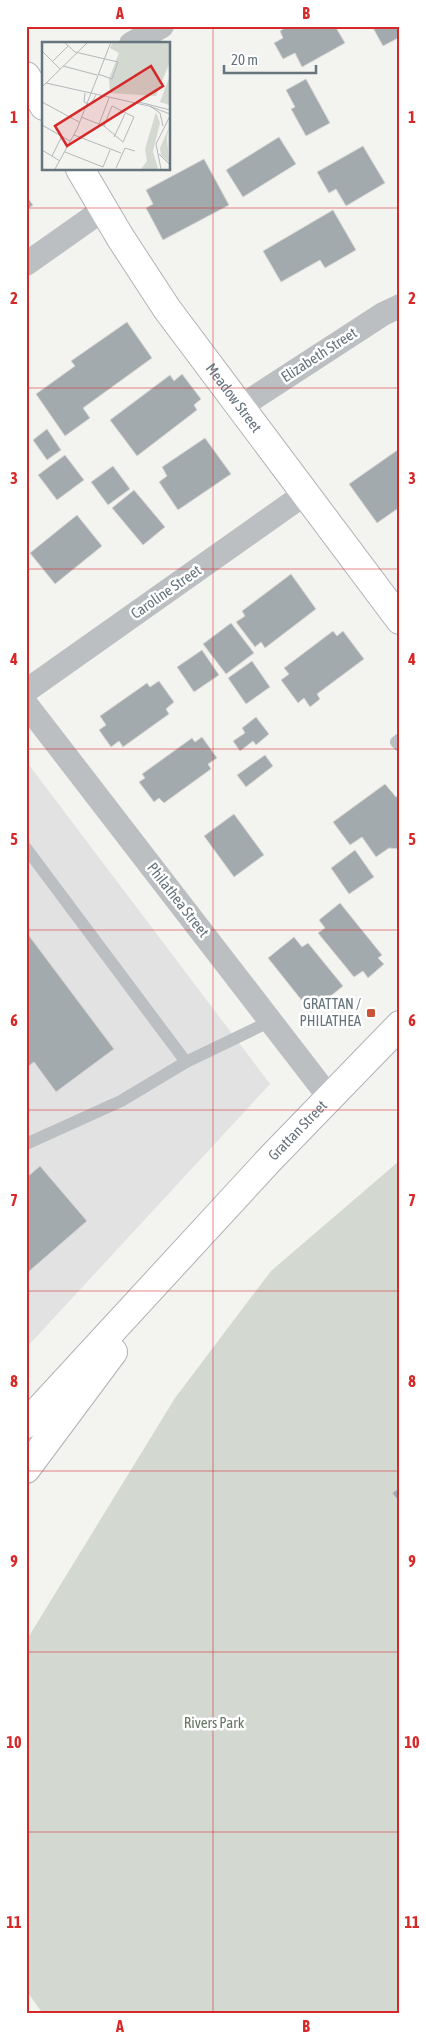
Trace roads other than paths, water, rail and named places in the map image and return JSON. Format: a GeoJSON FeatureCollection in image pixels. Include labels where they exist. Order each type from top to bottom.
{"type":"FeatureCollection","features":[{"type":"Feature","properties":{"kind":"main road","name":"Meadow Street"},"geometry":{"type":"LineString","coordinates":[[81,170],[167,309],[400,620]]}},
{"type":"Feature","properties":{"kind":"main road","name":"Grattan Street"},"geometry":{"type":"LineString","coordinates":[[26,1424],[329,1097],[400,1025]]}},
{"type":"Feature","properties":{"kind":"main road","name":"Grattan Street"},"geometry":{"type":"LineString","coordinates":[[26,1469],[197,1239]]}},
{"type":"Feature","properties":{"kind":"street"},"geometry":{"type":"LineString","coordinates":[[134,42],[162,26]]}},
{"type":"Feature","properties":{"kind":"street"},"geometry":{"type":"LineString","coordinates":[[26,264],[104,209]]}},
{"type":"Feature","properties":{"kind":"street","name":"Elizabeth Street"},"geometry":{"type":"LineString","coordinates":[[240,407],[383,314],[400,306]]}},
{"type":"Feature","properties":{"kind":"street","name":"Caroline Street"},"geometry":{"type":"LineString","coordinates":[[26,692],[306,493]]}},
{"type":"Feature","properties":{"kind":"street","name":"Philathea Street"},"geometry":{"type":"LineString","coordinates":[[26,704],[329,1097]]}},
{"type":"Feature","properties":{"kind":"lane"},"geometry":{"type":"LineString","coordinates":[[400,739],[396,742],[400,746]]}},
{"type":"Feature","properties":{"kind":"lane"},"geometry":{"type":"LineString","coordinates":[[26,848],[186,1062]]}},
{"type":"Feature","properties":{"kind":"lane"},"geometry":{"type":"LineString","coordinates":[[26,1144],[120,1101],[186,1062],[271,1021]]}},
{"type":"Feature","properties":{"kind":"place","name":"GRATTAN / PHILATHEA"},"geometry":{"type":"Point","coordinates":[371,1013]}},
{"type":"Feature","properties":{"kind":"park label","name":"Rivers Park"},"geometry":{"type":"Point","coordinates":[214,1723]}}]}
